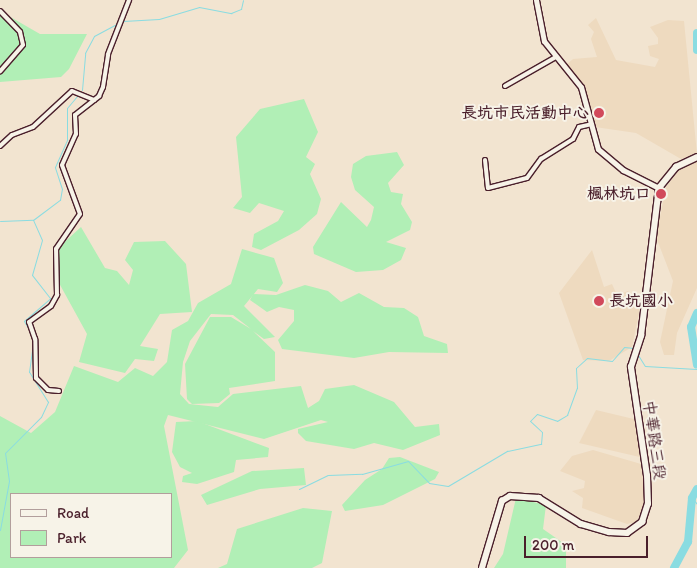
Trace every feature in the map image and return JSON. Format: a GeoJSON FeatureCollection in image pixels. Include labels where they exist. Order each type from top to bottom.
{"type":"FeatureCollection","features":[{"type":"Feature","properties":{"kind":"main road"},"geometry":{"type":"LineString","coordinates":[[659,188],[676,167],[697,156]]}},
{"type":"Feature","properties":{"kind":"main road","name":"中華路三段"},"geometry":{"type":"LineString","coordinates":[[482,568],[502,501],[510,496],[539,498],[581,524],[618,533],[638,528],[646,515],[647,476],[631,367],[641,336],[659,188]]}},
{"type":"Feature","properties":{"kind":"street"},"geometry":{"type":"LineString","coordinates":[[59,391],[48,390],[36,378],[35,339],[29,322],[51,306],[57,295],[56,248],[80,214],[62,165],[76,134],[75,115],[94,100],[103,87],[108,54],[129,0]]}},
{"type":"Feature","properties":{"kind":"street"},"geometry":{"type":"LineString","coordinates":[[536,0],[544,42],[581,87],[605,158],[659,188]]}},
{"type":"Feature","properties":{"kind":"street"},"geometry":{"type":"LineString","coordinates":[[0,11],[20,32],[23,45],[0,70]]}},
{"type":"Feature","properties":{"kind":"street"},"geometry":{"type":"LineString","coordinates":[[505,86],[556,57]]}},
{"type":"Feature","properties":{"kind":"street"},"geometry":{"type":"LineString","coordinates":[[0,146],[12,135],[33,128],[72,91],[94,100]]}},
{"type":"Feature","properties":{"kind":"street"},"geometry":{"type":"LineString","coordinates":[[485,160],[488,188],[527,178],[541,158],[573,139],[579,127],[592,124]]}},
{"type":"Feature","properties":{"kind":"shaded area"},"geometry":{"type":"Polygon","coordinates":[[[596,18],[616,60],[655,67],[659,59],[650,56],[648,46],[658,44],[658,38],[650,27],[668,20],[684,21],[697,154],[681,159],[636,133],[595,127],[585,92],[566,65],[573,59],[597,57],[591,39],[594,32],[588,25],[596,18]]]}},
{"type":"Feature","properties":{"kind":"shaded area"},"geometry":{"type":"Polygon","coordinates":[[[697,161],[697,288],[677,333],[674,355],[664,355],[660,342],[673,281],[656,237],[666,187],[679,170],[697,161]]]}},
{"type":"Feature","properties":{"kind":"shaded area","name":"長坑國小"},"geometry":{"type":"Polygon","coordinates":[[[592,250],[604,287],[612,284],[617,295],[628,291],[640,308],[632,347],[609,361],[583,360],[559,293],[592,250]]]}},
{"type":"Feature","properties":{"kind":"shaded area"},"geometry":{"type":"Polygon","coordinates":[[[596,410],[638,420],[644,458],[579,443],[596,410]]]}},
{"type":"Feature","properties":{"kind":"shaded area"},"geometry":{"type":"Polygon","coordinates":[[[593,450],[641,464],[647,501],[636,522],[627,524],[582,508],[583,498],[572,491],[584,488],[585,481],[560,471],[572,456],[593,450]]]}},
{"type":"Feature","properties":{"kind":"green space"},"geometry":{"type":"Polygon","coordinates":[[[0,11],[40,34],[87,34],[69,69],[61,77],[0,82],[0,11]]]}},
{"type":"Feature","properties":{"kind":"green space"},"geometry":{"type":"Polygon","coordinates":[[[304,99],[318,132],[306,157],[315,164],[310,174],[321,199],[317,214],[299,230],[261,250],[252,247],[254,234],[278,221],[284,211],[259,203],[250,213],[233,208],[242,197],[236,137],[260,109],[304,99]]]}},
{"type":"Feature","properties":{"kind":"green space"},"geometry":{"type":"Polygon","coordinates":[[[397,152],[404,165],[388,183],[391,192],[403,194],[401,204],[412,222],[410,230],[386,242],[406,248],[401,260],[383,270],[356,272],[314,254],[313,247],[341,202],[367,227],[371,220],[374,207],[355,190],[351,177],[353,164],[366,156],[397,152]]]}},
{"type":"Feature","properties":{"kind":"green space"},"geometry":{"type":"Polygon","coordinates":[[[81,227],[105,268],[117,271],[129,285],[133,270],[125,260],[134,242],[165,241],[186,264],[192,312],[160,314],[140,346],[158,349],[154,361],[135,359],[125,373],[79,362],[87,334],[59,283],[57,249],[81,227]]]}},
{"type":"Feature","properties":{"kind":"green space"},"geometry":{"type":"Polygon","coordinates":[[[242,249],[274,258],[283,283],[277,292],[258,289],[244,306],[275,337],[264,339],[253,331],[275,352],[275,381],[229,388],[230,394],[219,403],[192,404],[187,399],[185,364],[210,317],[231,317],[251,329],[233,315],[211,314],[190,341],[183,362],[180,394],[189,404],[218,407],[233,394],[301,386],[308,408],[319,401],[325,389],[354,385],[394,402],[415,427],[439,424],[440,435],[403,450],[374,443],[354,449],[306,441],[298,433],[298,429],[328,422],[321,420],[264,439],[168,415],[164,426],[188,550],[174,568],[0,568],[0,416],[31,433],[55,412],[74,366],[118,382],[135,368],[153,376],[167,362],[172,330],[188,321],[198,303],[231,284],[242,249]]]}},
{"type":"Feature","properties":{"kind":"green space"},"geometry":{"type":"Polygon","coordinates":[[[305,285],[328,291],[341,302],[359,293],[384,307],[404,308],[418,317],[424,336],[447,344],[448,353],[389,352],[354,358],[282,349],[278,340],[294,321],[294,310],[279,307],[267,312],[250,300],[253,294],[276,295],[305,285]]]}},
{"type":"Feature","properties":{"kind":"green space"},"geometry":{"type":"Polygon","coordinates":[[[197,421],[269,448],[268,457],[236,460],[234,472],[197,484],[182,482],[183,476],[192,473],[180,467],[172,452],[176,422],[197,421]]]}},
{"type":"Feature","properties":{"kind":"green space"},"geometry":{"type":"Polygon","coordinates":[[[400,457],[439,472],[435,479],[383,505],[345,511],[342,505],[365,480],[382,469],[389,458],[400,457]]]}},
{"type":"Feature","properties":{"kind":"green space"},"geometry":{"type":"Polygon","coordinates":[[[304,468],[306,485],[260,489],[207,505],[201,495],[252,471],[304,468]]]}},
{"type":"Feature","properties":{"kind":"green space"},"geometry":{"type":"Polygon","coordinates":[[[516,498],[546,505],[543,529],[566,545],[566,568],[494,568],[503,554],[516,498]]]}},
{"type":"Feature","properties":{"kind":"green space"},"geometry":{"type":"Polygon","coordinates":[[[303,508],[332,511],[322,563],[312,568],[218,568],[227,564],[237,529],[303,508]]]}},
{"type":"Feature","properties":{"kind":"waterway"},"geometry":{"type":"LineString","coordinates":[[123,21],[159,19],[199,7],[231,13],[241,9],[243,0]]}},
{"type":"Feature","properties":{"kind":"waterway"},"geometry":{"type":"LineString","coordinates":[[82,90],[85,53],[94,36],[117,24]]}},
{"type":"Feature","properties":{"kind":"waterway"},"geometry":{"type":"LineString","coordinates":[[697,33],[697,50]]}},
{"type":"Feature","properties":{"kind":"waterway"},"geometry":{"type":"LineString","coordinates":[[31,333],[24,321],[50,298],[32,275],[42,240],[33,220],[60,200],[62,189],[55,167],[67,140],[67,108],[77,96]]}},
{"type":"Feature","properties":{"kind":"waterway"},"geometry":{"type":"LineString","coordinates":[[0,221],[33,220]]}},
{"type":"Feature","properties":{"kind":"waterway"},"geometry":{"type":"LineString","coordinates":[[697,313],[691,327],[697,365]]}},
{"type":"Feature","properties":{"kind":"waterway"},"geometry":{"type":"LineString","coordinates":[[0,530],[9,481],[5,453],[41,417],[48,402],[29,372],[33,344]]}},
{"type":"Feature","properties":{"kind":"waterway"},"geometry":{"type":"LineString","coordinates":[[299,489],[328,475],[362,474],[408,461],[429,483],[448,486],[507,451],[541,444],[542,432],[530,421],[537,414],[557,421],[567,415],[577,388],[576,368],[587,358],[612,361],[624,347],[634,348]]}},
{"type":"Feature","properties":{"kind":"waterway"},"geometry":{"type":"LineString","coordinates":[[638,355],[645,366],[697,369]]}},
{"type":"Feature","properties":{"kind":"waterway"},"geometry":{"type":"LineString","coordinates":[[674,568],[688,542],[692,498],[697,489]]}},
{"type":"Feature","properties":{"kind":"waterway"},"geometry":{"type":"LineString","coordinates":[[692,498],[697,504]]}},
{"type":"Feature","properties":{"kind":"place","name":"長坑市民活動中心"},"geometry":{"type":"Point","coordinates":[599,113]}},
{"type":"Feature","properties":{"kind":"place","name":"楓林坑口"},"geometry":{"type":"Point","coordinates":[661,194]}},
{"type":"Feature","properties":{"kind":"place","name":"長坑國小"},"geometry":{"type":"Point","coordinates":[599,301]}}]}
